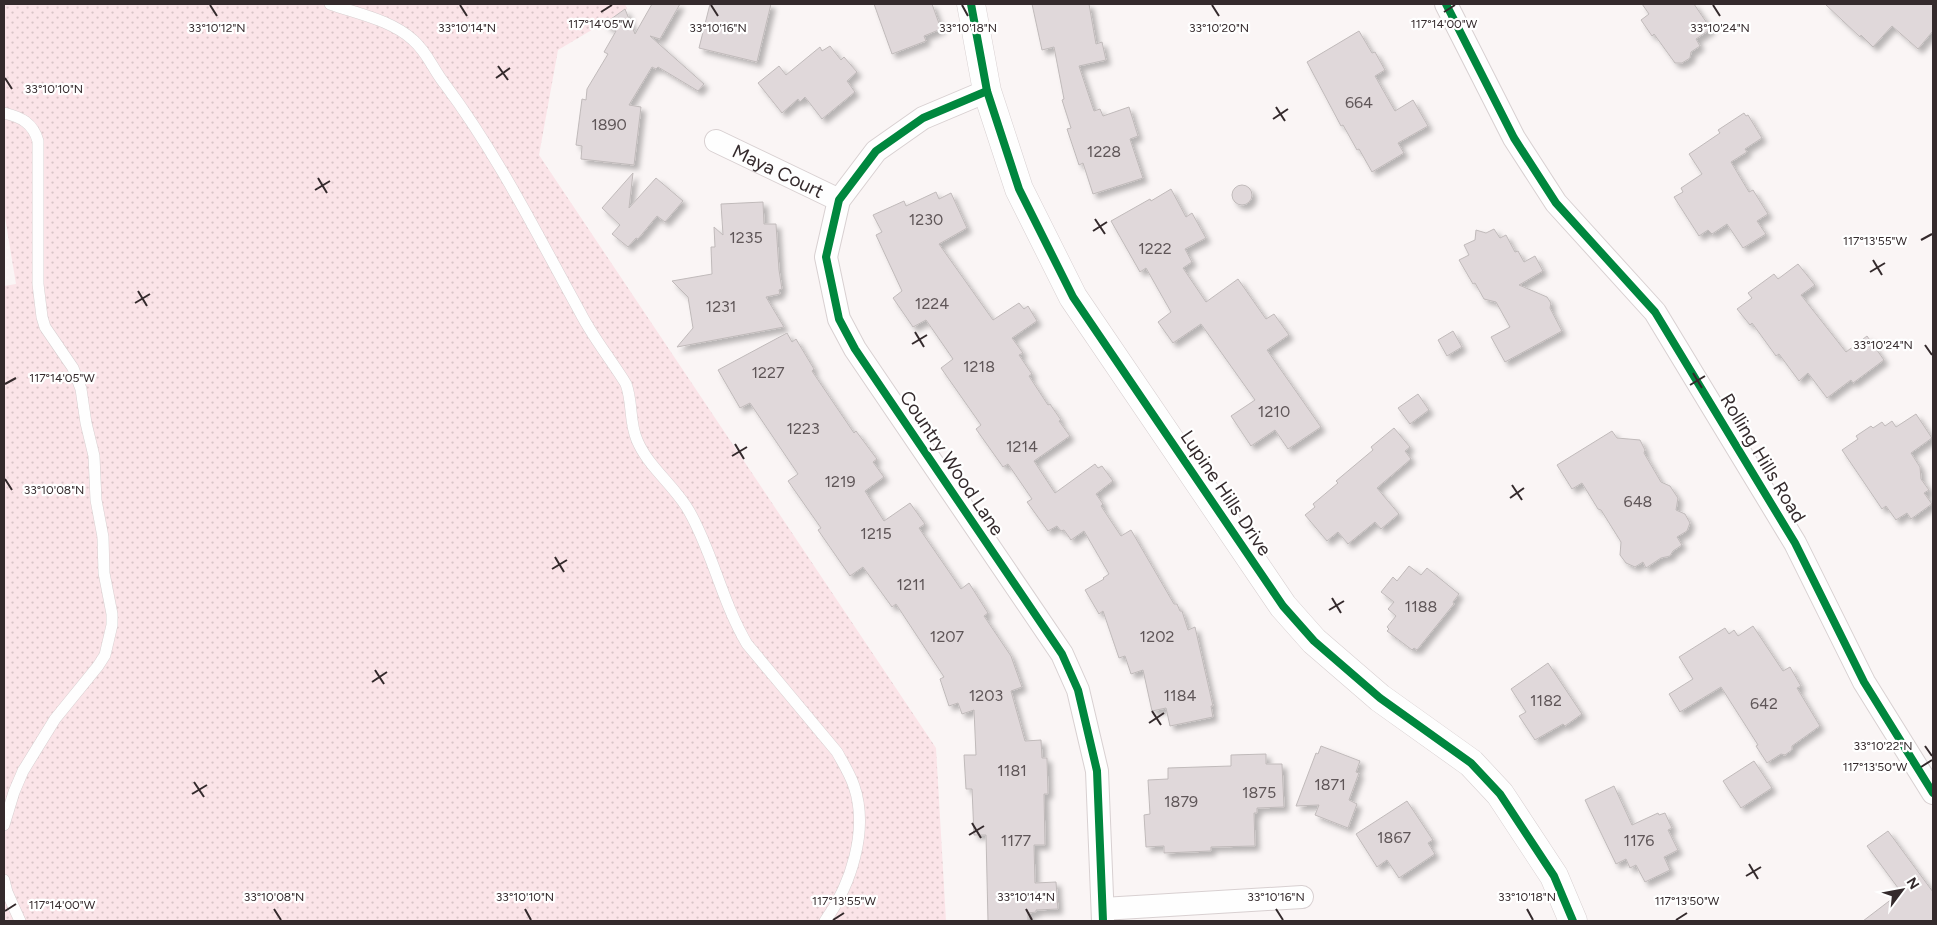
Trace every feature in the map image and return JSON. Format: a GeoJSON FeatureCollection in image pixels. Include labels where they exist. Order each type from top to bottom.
{"type":"FeatureCollection","features":[{"type":"Feature","properties":{"kind":"street","name":"Lupine Hills Drive"},"geometry":{"type":"LineString","coordinates":[[971,4],[987,90],[1019,189],[1073,297],[1283,606],[1314,641],[1380,698],[1471,763],[1500,794],[1554,876],[1573,921]]}},
{"type":"Feature","properties":{"kind":"street","name":"Rolling Hills Road"},"geometry":{"type":"LineString","coordinates":[[1446,4],[1514,138],[1556,204],[1655,312],[1795,543],[1864,682],[1933,793]]}},
{"type":"Feature","properties":{"kind":"street","name":"Country Wood Lane"},"geometry":{"type":"LineString","coordinates":[[987,90],[923,118],[876,151],[839,200],[826,257],[838,319],[854,350],[1062,654],[1078,690],[1097,771],[1103,915]]}},
{"type":"Feature","properties":{"kind":"street","name":"Maya Court"},"geometry":{"type":"LineString","coordinates":[[716,141],[839,200]]}},
{"type":"Feature","properties":{"kind":"street"},"geometry":{"type":"LineString","coordinates":[[1103,915],[1302,897]]}},
{"type":"Feature","properties":{"kind":"lane"},"geometry":{"type":"LineString","coordinates":[[330,4],[401,30],[424,51],[442,81],[464,109],[526,213],[590,330],[626,384],[630,395],[632,426],[637,442],[688,509],[709,553],[737,626],[747,644],[837,752],[845,766],[854,786],[858,804],[857,842],[854,861],[848,879],[825,921]]}},
{"type":"Feature","properties":{"kind":"lane"},"geometry":{"type":"LineString","coordinates":[[4,113],[23,119],[36,132],[38,141],[38,274],[40,305],[46,327],[73,368],[81,389],[94,456],[96,500],[103,537],[104,573],[112,620],[105,655],[68,701],[38,746],[17,785],[4,825]]}},
{"type":"Feature","properties":{"kind":"lane"},"geometry":{"type":"LineString","coordinates":[[4,880],[10,900],[20,921]]}},
{"type":"Feature","properties":{"kind":"shaded area"},"geometry":{"type":"Polygon","coordinates":[[[4,4],[625,4],[627,9],[558,50],[539,155],[936,748],[946,921],[4,921],[4,286],[16,284],[4,211],[4,4]]]}},
{"type":"Feature","properties":{"kind":"building"},"geometry":{"type":"Polygon","coordinates":[[[652,4],[680,4],[660,39],[650,36],[704,84],[698,91],[658,67],[656,69],[652,67],[629,105],[641,107],[634,165],[581,159],[582,146],[576,145],[582,99],[586,100],[587,89],[608,54],[604,52],[616,31],[604,24],[625,9],[635,34],[652,4]]]}},
{"type":"Feature","properties":{"kind":"building"},"geometry":{"type":"Polygon","coordinates":[[[710,4],[771,4],[757,62],[699,48],[710,4]]]}},
{"type":"Feature","properties":{"kind":"building"},"geometry":{"type":"Polygon","coordinates":[[[874,4],[932,4],[941,29],[924,36],[926,41],[892,54],[874,4]]]}},
{"type":"Feature","properties":{"kind":"building"},"geometry":{"type":"Polygon","coordinates":[[[1032,4],[1089,4],[1096,44],[1102,42],[1106,60],[1079,66],[1094,111],[1100,109],[1103,116],[1129,107],[1138,136],[1130,139],[1143,178],[1093,194],[1083,163],[1079,165],[1067,129],[1071,128],[1062,100],[1064,99],[1054,47],[1042,50],[1032,4]]]}},
{"type":"Feature","properties":{"kind":"building"},"geometry":{"type":"Polygon","coordinates":[[[1642,4],[1694,4],[1711,29],[1696,39],[1700,46],[1691,52],[1690,58],[1682,63],[1675,63],[1654,34],[1652,36],[1641,20],[1649,14],[1642,4]]]}},
{"type":"Feature","properties":{"kind":"building"},"geometry":{"type":"Polygon","coordinates":[[[1825,4],[1933,4],[1933,31],[1918,49],[1892,26],[1873,47],[1825,4]]]}},
{"type":"Feature","properties":{"kind":"building"},"geometry":{"type":"Polygon","coordinates":[[[1359,31],[1372,53],[1375,52],[1385,70],[1375,76],[1395,111],[1413,100],[1428,126],[1398,143],[1404,153],[1372,172],[1343,125],[1341,126],[1307,62],[1359,31]]]}},
{"type":"Feature","properties":{"kind":"building"},"geometry":{"type":"Polygon","coordinates":[[[830,46],[841,60],[844,57],[857,72],[847,81],[855,92],[822,119],[805,97],[800,102],[798,99],[782,113],[758,83],[779,66],[786,75],[820,47],[822,51],[830,46]]]}},
{"type":"Feature","properties":{"kind":"building"},"geometry":{"type":"Polygon","coordinates":[[[1744,113],[1746,116],[1748,115],[1762,138],[1745,149],[1747,152],[1731,162],[1749,192],[1753,190],[1768,214],[1757,221],[1766,234],[1743,248],[1727,224],[1712,234],[1708,230],[1699,236],[1674,197],[1683,192],[1681,188],[1702,174],[1689,154],[1720,133],[1718,130],[1744,113]]]}},
{"type":"Feature","properties":{"kind":"building"},"geometry":{"type":"Polygon","coordinates":[[[633,173],[629,208],[656,178],[683,201],[665,222],[657,216],[638,239],[636,238],[628,247],[612,234],[620,225],[602,208],[633,173]]]}},
{"type":"Feature","properties":{"kind":"building"},"geometry":{"type":"Polygon","coordinates":[[[1238,185],[1246,185],[1252,191],[1252,199],[1246,205],[1238,205],[1232,199],[1232,191],[1238,185]]]}},
{"type":"Feature","properties":{"kind":"building"},"geometry":{"type":"Polygon","coordinates":[[[1171,189],[1186,217],[1192,213],[1206,238],[1185,249],[1192,262],[1183,268],[1206,302],[1238,279],[1266,319],[1274,314],[1289,335],[1267,350],[1321,427],[1288,449],[1275,430],[1251,446],[1231,416],[1255,400],[1201,324],[1173,343],[1158,322],[1171,312],[1146,268],[1140,272],[1111,221],[1171,189]]]}},
{"type":"Feature","properties":{"kind":"building"},"geometry":{"type":"Polygon","coordinates":[[[936,192],[939,199],[951,193],[967,228],[939,244],[993,320],[1019,303],[1024,309],[1028,306],[1037,321],[1012,338],[1023,353],[1019,355],[1032,374],[1029,376],[1048,405],[1050,404],[1061,420],[1059,421],[1070,436],[1034,461],[1055,493],[1095,464],[1098,468],[1102,466],[1113,481],[1096,494],[1103,504],[1101,506],[1121,536],[1131,530],[1174,604],[1177,604],[1180,611],[1182,611],[1188,630],[1195,627],[1213,706],[1211,706],[1213,717],[1170,726],[1166,708],[1152,711],[1143,670],[1131,674],[1125,656],[1119,658],[1103,611],[1099,614],[1085,590],[1109,574],[1084,531],[1071,540],[1064,530],[1061,531],[1057,526],[1048,531],[1027,502],[1032,499],[1008,464],[1003,467],[976,429],[981,425],[941,368],[953,359],[926,320],[913,327],[893,298],[902,291],[876,235],[882,232],[873,215],[904,201],[906,206],[936,192]]]}},
{"type":"Feature","properties":{"kind":"building"},"geometry":{"type":"Polygon","coordinates":[[[763,202],[764,224],[776,224],[782,289],[779,290],[780,294],[766,297],[784,327],[677,347],[693,328],[688,297],[672,281],[712,274],[711,247],[715,247],[714,227],[723,235],[721,204],[763,202]]]}},
{"type":"Feature","properties":{"kind":"building"},"geometry":{"type":"Polygon","coordinates":[[[1494,229],[1500,238],[1506,235],[1515,252],[1518,251],[1524,262],[1535,256],[1543,271],[1519,285],[1547,297],[1551,303],[1550,308],[1562,331],[1505,362],[1491,337],[1510,327],[1496,302],[1484,299],[1459,260],[1469,255],[1464,245],[1475,240],[1476,230],[1486,233],[1494,229]]]}},
{"type":"Feature","properties":{"kind":"building"},"geometry":{"type":"Polygon","coordinates":[[[1798,264],[1815,285],[1801,295],[1846,352],[1867,336],[1884,360],[1853,383],[1851,380],[1827,398],[1808,373],[1799,381],[1779,354],[1776,356],[1752,323],[1750,325],[1737,309],[1752,298],[1748,293],[1774,274],[1778,279],[1798,264]]]}},
{"type":"Feature","properties":{"kind":"building"},"geometry":{"type":"Polygon","coordinates":[[[1453,331],[1462,347],[1447,356],[1438,340],[1453,331]]]}},
{"type":"Feature","properties":{"kind":"building"},"geometry":{"type":"Polygon","coordinates":[[[787,333],[792,342],[796,339],[814,369],[812,371],[854,433],[856,431],[877,459],[873,462],[884,477],[865,491],[884,521],[910,503],[925,524],[919,528],[961,589],[969,583],[988,613],[984,616],[1011,656],[1022,687],[1011,691],[1025,741],[1041,740],[1042,758],[1047,758],[1048,794],[1044,794],[1045,845],[1034,845],[1035,883],[1056,882],[1058,909],[1036,910],[1036,912],[1028,913],[1028,921],[988,921],[986,835],[974,835],[972,789],[966,789],[964,755],[976,755],[974,710],[962,714],[958,703],[949,706],[940,679],[944,677],[896,604],[892,607],[863,567],[850,576],[818,530],[821,528],[788,481],[798,474],[750,403],[740,408],[718,370],[787,333]]]}},
{"type":"Feature","properties":{"kind":"building"},"geometry":{"type":"Polygon","coordinates":[[[1418,394],[1429,410],[1410,424],[1398,408],[1418,394]]]}},
{"type":"Feature","properties":{"kind":"building"},"geometry":{"type":"Polygon","coordinates":[[[1916,414],[1932,438],[1911,453],[1920,467],[1921,479],[1929,490],[1924,493],[1932,504],[1911,519],[1907,513],[1896,520],[1886,506],[1882,509],[1842,450],[1858,439],[1856,436],[1871,426],[1873,428],[1882,422],[1885,426],[1892,421],[1896,427],[1916,414]]]}},
{"type":"Feature","properties":{"kind":"building"},"geometry":{"type":"Polygon","coordinates":[[[1394,428],[1410,447],[1405,451],[1411,459],[1377,488],[1399,514],[1381,529],[1375,522],[1348,544],[1338,532],[1327,541],[1305,515],[1315,507],[1313,504],[1338,483],[1336,481],[1373,450],[1371,447],[1394,428]]]}},
{"type":"Feature","properties":{"kind":"building"},"geometry":{"type":"Polygon","coordinates":[[[1612,431],[1617,438],[1640,440],[1645,450],[1644,453],[1661,482],[1670,486],[1678,498],[1676,510],[1685,514],[1690,523],[1687,531],[1677,537],[1682,545],[1673,551],[1670,556],[1661,558],[1646,568],[1643,562],[1635,567],[1626,563],[1620,555],[1621,542],[1582,483],[1572,489],[1557,465],[1612,431]]]}},
{"type":"Feature","properties":{"kind":"building"},"geometry":{"type":"Polygon","coordinates":[[[1409,566],[1421,575],[1427,568],[1459,594],[1453,602],[1454,604],[1417,650],[1414,648],[1412,650],[1387,631],[1389,629],[1387,627],[1396,616],[1388,609],[1394,602],[1381,592],[1393,577],[1397,581],[1409,566]]]}},
{"type":"Feature","properties":{"kind":"building"},"geometry":{"type":"Polygon","coordinates":[[[1753,626],[1783,671],[1790,667],[1801,686],[1797,688],[1820,726],[1792,746],[1792,750],[1785,755],[1781,754],[1767,763],[1756,746],[1758,745],[1721,687],[1680,712],[1669,694],[1693,679],[1679,657],[1725,628],[1729,634],[1734,630],[1738,636],[1753,626]]]}},
{"type":"Feature","properties":{"kind":"building"},"geometry":{"type":"Polygon","coordinates":[[[1548,663],[1582,714],[1565,726],[1563,724],[1535,740],[1519,716],[1526,712],[1511,689],[1548,663]]]}},
{"type":"Feature","properties":{"kind":"building"},"geometry":{"type":"Polygon","coordinates":[[[1321,746],[1360,761],[1356,772],[1359,773],[1349,800],[1357,804],[1348,828],[1315,815],[1319,805],[1296,806],[1316,753],[1318,754],[1321,746]]]}},
{"type":"Feature","properties":{"kind":"building"},"geometry":{"type":"Polygon","coordinates":[[[1266,754],[1266,764],[1282,764],[1284,807],[1257,808],[1257,813],[1254,813],[1255,846],[1211,847],[1211,851],[1164,853],[1164,846],[1146,847],[1144,815],[1150,814],[1148,780],[1168,779],[1168,768],[1231,766],[1231,755],[1266,754]]]}},
{"type":"Feature","properties":{"kind":"building"},"geometry":{"type":"Polygon","coordinates":[[[1754,761],[1772,788],[1741,808],[1723,781],[1754,761]]]}},
{"type":"Feature","properties":{"kind":"building"},"geometry":{"type":"Polygon","coordinates":[[[1614,786],[1632,825],[1658,813],[1659,815],[1665,813],[1672,828],[1668,830],[1678,850],[1664,857],[1670,870],[1645,882],[1636,865],[1630,868],[1626,859],[1616,864],[1585,800],[1614,786]]]}},
{"type":"Feature","properties":{"kind":"building"},"geometry":{"type":"Polygon","coordinates":[[[1407,801],[1433,840],[1428,843],[1435,854],[1399,878],[1387,860],[1377,867],[1356,834],[1407,801]]]}},
{"type":"Feature","properties":{"kind":"building"},"geometry":{"type":"Polygon","coordinates":[[[1888,831],[1933,892],[1933,921],[1863,921],[1901,892],[1867,846],[1888,831]]]}},
{"type":"Feature","properties":{"kind":"cycle path"},"geometry":{"type":"LineString","coordinates":[[971,4],[987,91],[1019,189],[1073,297],[1283,606],[1314,641],[1380,698],[1471,763],[1500,794],[1554,876],[1573,921]]}},
{"type":"Feature","properties":{"kind":"cycle path"},"geometry":{"type":"LineString","coordinates":[[1446,4],[1514,138],[1556,203],[1655,312],[1795,543],[1864,682],[1933,793]]}},
{"type":"Feature","properties":{"kind":"cycle path"},"geometry":{"type":"LineString","coordinates":[[987,91],[923,118],[876,151],[839,200],[826,257],[839,319],[855,349],[1062,654],[1078,690],[1097,771],[1103,921]]}}]}
